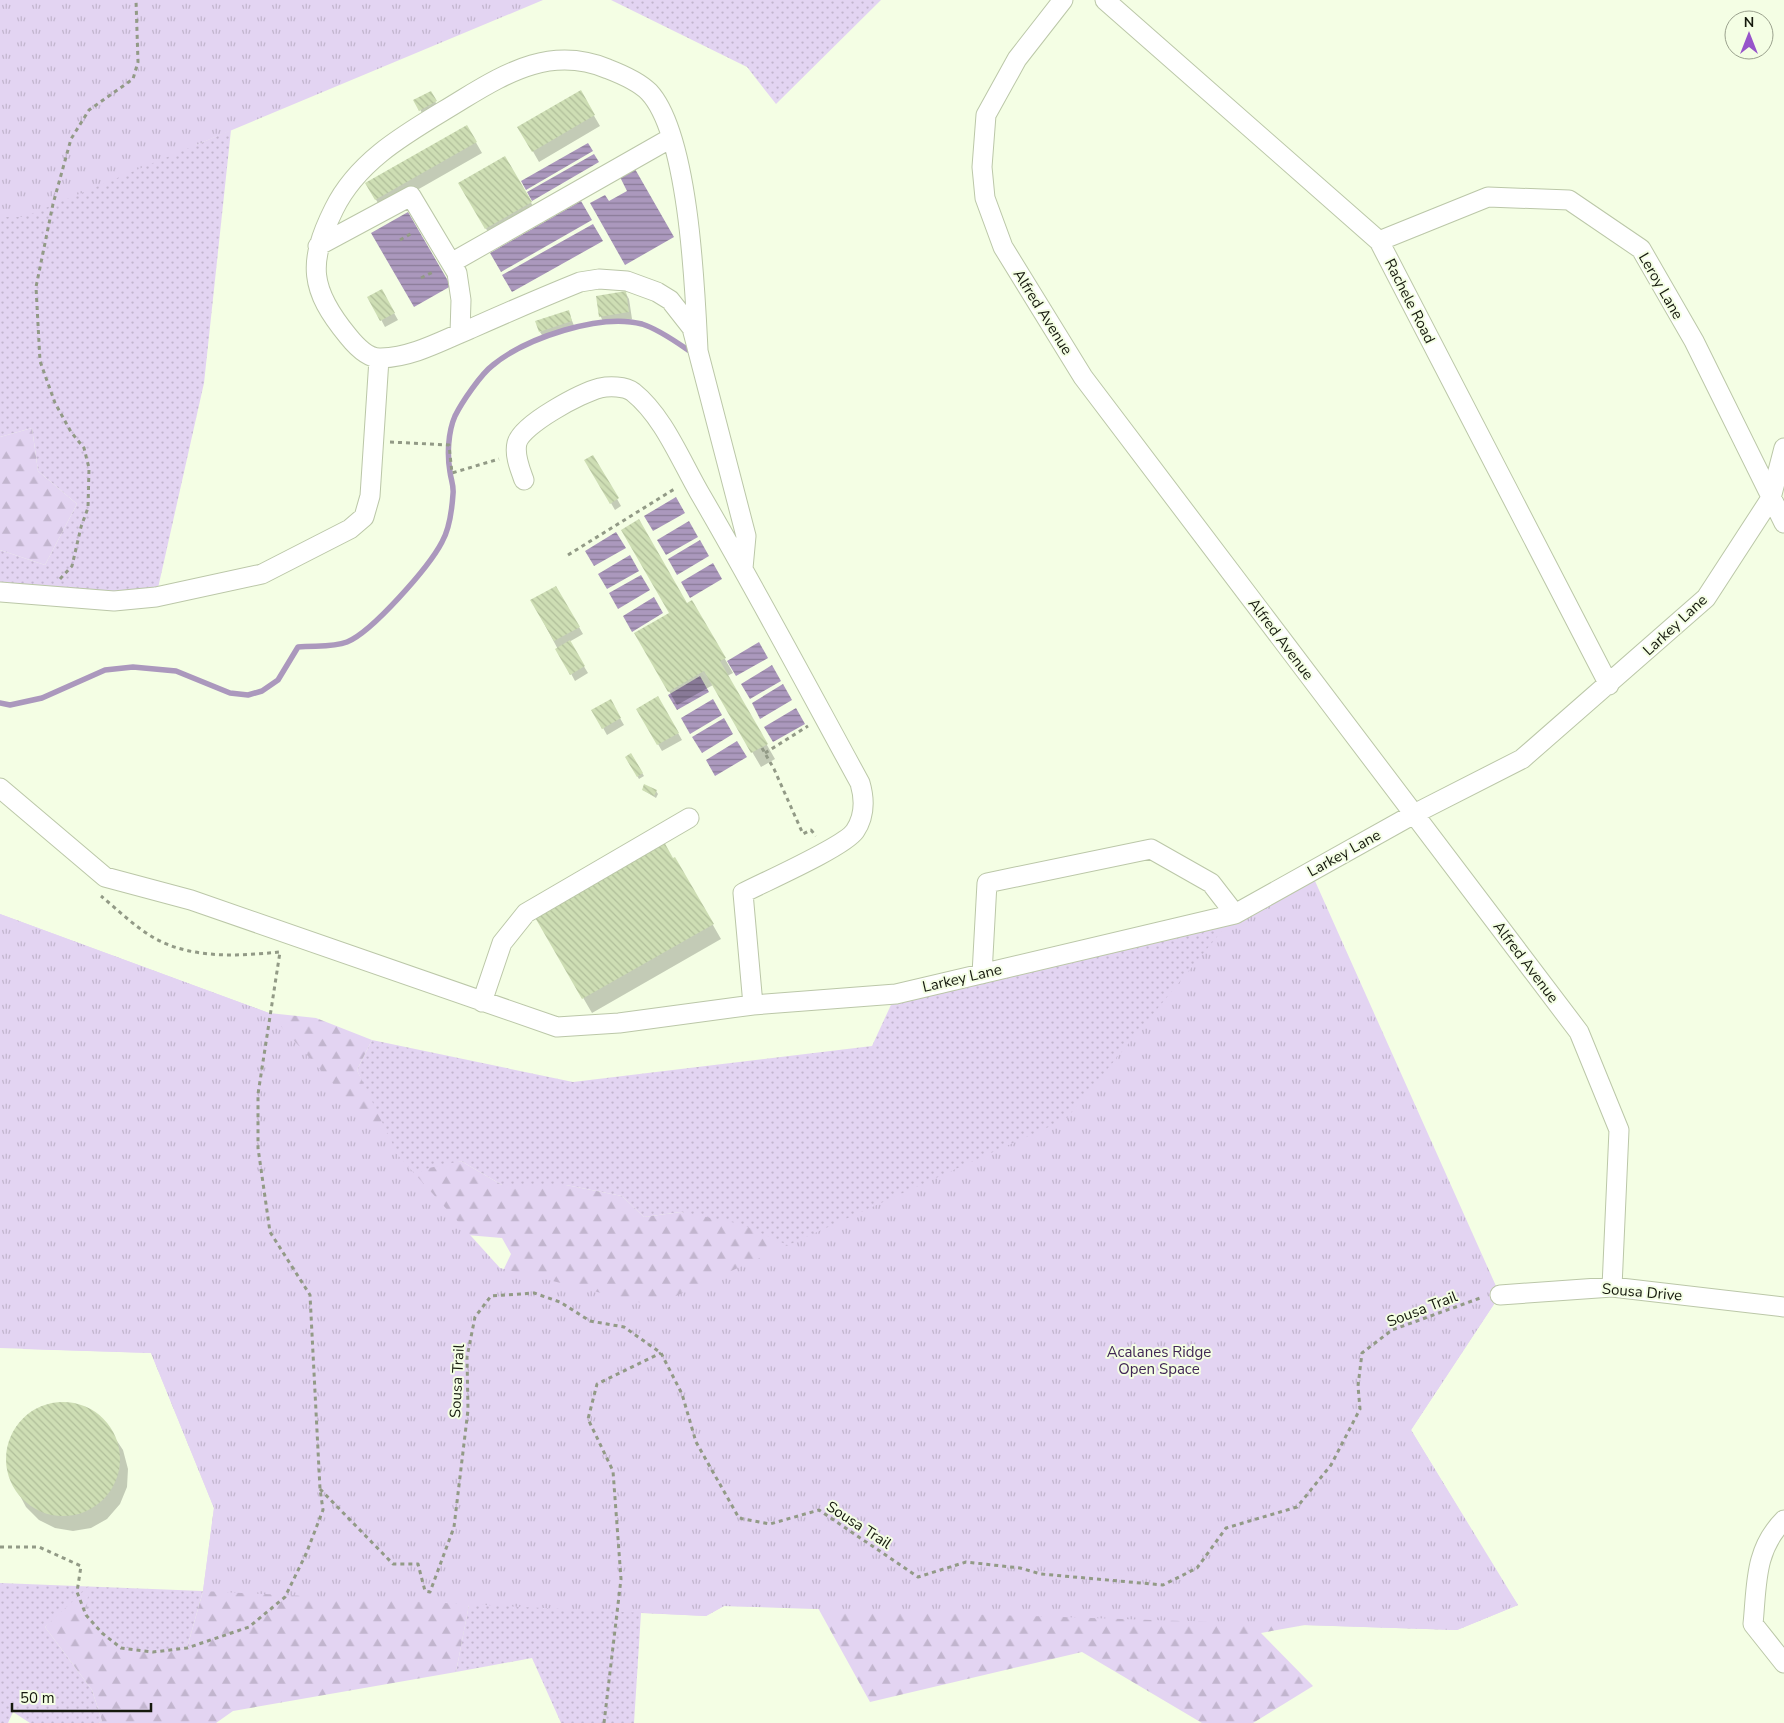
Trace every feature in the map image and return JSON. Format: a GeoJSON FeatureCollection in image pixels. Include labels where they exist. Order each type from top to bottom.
{"type":"FeatureCollection","features":[{"type":"Feature","properties":{"kind":"street","name":"Alfred Avenue"},"geometry":{"type":"LineString","coordinates":[[1063,0],[1017,59],[986,115],[982,167],[985,198],[1003,247],[1083,376],[1579,1032],[1619,1130],[1612,1287]]}},
{"type":"Feature","properties":{"kind":"street","name":"Rachele Road"},"geometry":{"type":"LineString","coordinates":[[1104,0],[1379,241],[1609,685]]}},
{"type":"Feature","properties":{"kind":"street"},"geometry":{"type":"LineString","coordinates":[[698,350],[684,188],[665,117],[648,92],[622,74],[592,62],[558,59],[524,66],[491,82],[400,138],[354,175],[334,208],[318,246],[316,284],[327,310],[358,348],[379,359],[419,352],[580,282],[599,279],[628,281],[657,292],[670,300],[692,328],[698,350],[746,536],[743,568]]}},
{"type":"Feature","properties":{"kind":"street"},"geometry":{"type":"LineString","coordinates":[[451,263],[672,138]]}},
{"type":"Feature","properties":{"kind":"street"},"geometry":{"type":"LineString","coordinates":[[318,246],[411,196],[457,273],[461,300],[460,333]]}},
{"type":"Feature","properties":{"kind":"street","name":"Leroy Lane"},"geometry":{"type":"LineString","coordinates":[[1379,241],[1488,197],[1569,200],[1641,249],[1694,341],[1784,523]]}},
{"type":"Feature","properties":{"kind":"street"},"geometry":{"type":"LineString","coordinates":[[0,592],[114,601],[156,597],[262,574],[350,529],[364,517],[370,496],[372,441],[379,359]]}},
{"type":"Feature","properties":{"kind":"street"},"geometry":{"type":"LineString","coordinates":[[524,480],[518,464],[516,444],[524,430],[537,419],[600,388],[616,387],[631,390],[652,411],[692,478],[860,783],[865,801],[861,819],[854,832],[828,849],[743,893],[753,1005]]}},
{"type":"Feature","properties":{"kind":"street","name":"Larkey Lane"},"geometry":{"type":"LineString","coordinates":[[0,788],[105,877],[191,900],[557,1027],[619,1023],[753,1005],[896,994],[1235,914],[1414,814],[1522,759],[1609,685],[1706,598],[1771,498],[1784,448]]}},
{"type":"Feature","properties":{"kind":"street"},"geometry":{"type":"LineString","coordinates":[[482,1002],[502,944],[526,913],[689,818]]}},
{"type":"Feature","properties":{"kind":"street"},"geometry":{"type":"LineString","coordinates":[[982,974],[987,883],[1151,849],[1211,883],[1235,914]]}},
{"type":"Feature","properties":{"kind":"street","name":"Sousa Drive"},"geometry":{"type":"LineString","coordinates":[[1500,1296],[1612,1287],[1784,1307]]}},
{"type":"Feature","properties":{"kind":"street"},"geometry":{"type":"LineString","coordinates":[[1784,1520],[1773,1532],[1758,1562],[1753,1624],[1784,1663]]}},
{"type":"Feature","properties":{"kind":"path"},"geometry":{"type":"LineString","coordinates":[[54,585],[72,566],[81,527],[88,508],[89,468],[84,448],[71,432],[55,403],[40,361],[36,287],[53,204],[71,139],[89,110],[133,78],[138,62],[136,0]]}},
{"type":"Feature","properties":{"kind":"path"},"geometry":{"type":"LineString","coordinates":[[372,441],[449,445],[452,473],[517,453]]}},
{"type":"Feature","properties":{"kind":"path"},"geometry":{"type":"LineString","coordinates":[[568,555],[692,478]]}},
{"type":"Feature","properties":{"kind":"path"},"geometry":{"type":"LineString","coordinates":[[765,752],[824,717]]}},
{"type":"Feature","properties":{"kind":"path"},"geometry":{"type":"LineString","coordinates":[[762,748],[803,834],[811,830],[828,849]]}},
{"type":"Feature","properties":{"kind":"path"},"geometry":{"type":"LineString","coordinates":[[0,1547],[39,1547],[82,1566],[77,1592],[86,1615],[102,1633],[121,1648],[153,1652],[187,1648],[249,1627],[285,1598],[306,1554],[323,1510],[320,1489],[310,1294],[270,1232],[258,1148],[258,1094],[280,952]]}},
{"type":"Feature","properties":{"kind":"path","name":"Sousa Trail"},"geometry":{"type":"LineString","coordinates":[[320,1489],[393,1564],[418,1564],[425,1591],[430,1592],[454,1526],[468,1410],[467,1356],[475,1317],[491,1296],[534,1293],[560,1302],[590,1321],[624,1327],[661,1353],[682,1394],[696,1442],[739,1518],[770,1524],[819,1510],[918,1577],[966,1562],[1020,1568],[1042,1574],[1163,1584],[1197,1568],[1226,1528],[1297,1507],[1331,1466],[1360,1409],[1358,1386],[1362,1352],[1392,1330],[1492,1294],[1500,1296]]}},
{"type":"Feature","properties":{"kind":"path"},"geometry":{"type":"LineString","coordinates":[[604,1723],[621,1579],[613,1471],[588,1418],[597,1384],[661,1353]]}},
{"type":"Feature","properties":{"kind":"green space"},"geometry":{"type":"Polygon","coordinates":[[[0,0],[153,0],[196,145],[231,130],[204,383],[156,597],[0,592],[0,550],[45,565],[77,504],[38,471],[32,428],[0,437],[0,217],[24,217],[0,143],[0,0]]]}},
{"type":"Feature","properties":{"kind":"green space"},"geometry":{"type":"Polygon","coordinates":[[[0,0],[543,0],[24,217],[0,217],[0,0]]]}},
{"type":"Feature","properties":{"kind":"green space"},"geometry":{"type":"Polygon","coordinates":[[[611,0],[881,0],[776,104],[747,67],[611,0]]]}},
{"type":"Feature","properties":{"kind":"green space"},"geometry":{"type":"Polygon","coordinates":[[[32,428],[38,471],[77,504],[45,565],[0,550],[0,437],[32,428]]]}},
{"type":"Feature","properties":{"kind":"green space","name":"Acalanes Ridge Open Space"},"geometry":{"type":"Polygon","coordinates":[[[1311,872],[1500,1295],[1411,1430],[1518,1605],[1457,1630],[724,1606],[706,1616],[203,1591],[214,1508],[151,1353],[0,1348],[0,914],[269,1013],[500,1268],[654,1306],[1066,1119],[1235,915],[1311,872]]]}},
{"type":"Feature","properties":{"kind":"green space","name":"Acalanes Ridge Open Space"},"geometry":{"type":"Polygon","coordinates":[[[0,914],[269,1013],[316,1018],[372,1040],[357,1070],[399,1157],[378,1191],[429,1168],[461,1161],[502,1185],[566,1185],[622,1196],[644,1217],[681,1212],[741,1224],[814,1257],[1313,1298],[1518,1605],[1457,1630],[1305,1625],[1261,1633],[1313,1686],[1253,1723],[1202,1723],[1082,1652],[870,1702],[818,1608],[773,1607],[475,1574],[456,1672],[233,1711],[216,1723],[99,1723],[102,1721],[92,1690],[45,1627],[89,1586],[86,1615],[120,1645],[141,1651],[187,1648],[203,1591],[214,1508],[151,1353],[23,1349],[0,1001],[0,914]],[[443,1233],[491,1296],[511,1254],[502,1238],[443,1233]]]}},
{"type":"Feature","properties":{"kind":"green space"},"geometry":{"type":"Polygon","coordinates":[[[1235,915],[1500,1295],[1411,1430],[1460,1511],[1052,1348],[681,1212],[644,1217],[622,1196],[566,1185],[502,1185],[461,1161],[377,1191],[370,1100],[357,1070],[372,1040],[573,1082],[872,1046],[896,994],[1235,915]]]}},
{"type":"Feature","properties":{"kind":"green space"},"geometry":{"type":"Polygon","coordinates":[[[563,1572],[773,1607],[724,1606],[706,1616],[641,1613],[634,1723],[561,1723],[532,1658],[456,1672],[475,1573],[563,1572]]]}},
{"type":"Feature","properties":{"kind":"green space"},"geometry":{"type":"Polygon","coordinates":[[[0,1583],[203,1591],[187,1648],[154,1652],[130,1650],[110,1638],[86,1615],[87,1593],[45,1627],[92,1690],[102,1721],[99,1723],[30,1723],[13,1712],[8,1723],[0,1723],[0,1583]]]}},
{"type":"Feature","properties":{"kind":"shaded area"},"geometry":{"type":"Polygon","coordinates":[[[588,143],[593,151],[526,190],[521,181],[588,143]]]}},
{"type":"Feature","properties":{"kind":"shaded area"},"geometry":{"type":"Polygon","coordinates":[[[594,154],[599,162],[532,201],[527,192],[594,154]]]}},
{"type":"Feature","properties":{"kind":"shaded area"},"geometry":{"type":"Polygon","coordinates":[[[635,169],[674,237],[625,265],[590,203],[605,195],[609,201],[627,191],[620,177],[635,169]]]}},
{"type":"Feature","properties":{"kind":"shaded area"},"geometry":{"type":"Polygon","coordinates":[[[581,201],[592,220],[501,272],[490,253],[581,201]]]}},
{"type":"Feature","properties":{"kind":"shaded area"},"geometry":{"type":"Polygon","coordinates":[[[408,212],[451,286],[414,307],[371,233],[408,212]]]}},
{"type":"Feature","properties":{"kind":"shaded area"},"geometry":{"type":"Polygon","coordinates":[[[593,224],[603,241],[512,292],[502,275],[593,224]]]}},
{"type":"Feature","properties":{"kind":"shaded area"},"geometry":{"type":"Polygon","coordinates":[[[676,497],[685,513],[653,531],[644,516],[676,497]]]}},
{"type":"Feature","properties":{"kind":"shaded area"},"geometry":{"type":"Polygon","coordinates":[[[689,521],[698,537],[666,555],[657,540],[689,521]]]}},
{"type":"Feature","properties":{"kind":"shaded area"},"geometry":{"type":"Polygon","coordinates":[[[616,532],[626,548],[594,566],[585,551],[616,532]]]}},
{"type":"Feature","properties":{"kind":"shaded area"},"geometry":{"type":"Polygon","coordinates":[[[700,540],[709,556],[677,575],[668,559],[700,540]]]}},
{"type":"Feature","properties":{"kind":"shaded area"},"geometry":{"type":"Polygon","coordinates":[[[630,555],[639,571],[607,589],[598,574],[630,555]]]}},
{"type":"Feature","properties":{"kind":"shaded area"},"geometry":{"type":"Polygon","coordinates":[[[713,563],[722,579],[690,598],[681,582],[713,563]]]}},
{"type":"Feature","properties":{"kind":"shaded area"},"geometry":{"type":"Polygon","coordinates":[[[641,575],[650,590],[618,609],[609,593],[641,575]]]}},
{"type":"Feature","properties":{"kind":"shaded area"},"geometry":{"type":"Polygon","coordinates":[[[654,597],[663,613],[632,632],[623,616],[654,597]]]}},
{"type":"Feature","properties":{"kind":"shaded area"},"geometry":{"type":"Polygon","coordinates":[[[759,642],[768,658],[736,676],[727,661],[759,642]]]}},
{"type":"Feature","properties":{"kind":"shaded area"},"geometry":{"type":"Polygon","coordinates":[[[772,665],[781,681],[750,699],[741,684],[772,665]]]}},
{"type":"Feature","properties":{"kind":"shaded area"},"geometry":{"type":"Polygon","coordinates":[[[700,676],[709,692],[677,710],[668,695],[700,676]]]}},
{"type":"Feature","properties":{"kind":"shaded area"},"geometry":{"type":"Polygon","coordinates":[[[783,684],[792,700],[760,719],[752,703],[783,684]]]}},
{"type":"Feature","properties":{"kind":"shaded area"},"geometry":{"type":"Polygon","coordinates":[[[713,699],[722,715],[690,734],[681,718],[713,699]]]}},
{"type":"Feature","properties":{"kind":"shaded area"},"geometry":{"type":"Polygon","coordinates":[[[796,708],[805,724],[773,742],[764,727],[796,708]]]}},
{"type":"Feature","properties":{"kind":"shaded area"},"geometry":{"type":"Polygon","coordinates":[[[724,718],[733,734],[702,753],[692,737],[724,718]]]}},
{"type":"Feature","properties":{"kind":"shaded area"},"geometry":{"type":"Polygon","coordinates":[[[737,741],[747,757],[715,776],[706,760],[737,741]]]}},
{"type":"Feature","properties":{"kind":"building"},"geometry":{"type":"Polygon","coordinates":[[[581,90],[595,115],[532,152],[517,127],[581,90]]]}},
{"type":"Feature","properties":{"kind":"building"},"geometry":{"type":"Polygon","coordinates":[[[431,91],[437,101],[419,111],[413,100],[431,91]]]}},
{"type":"Feature","properties":{"kind":"building"},"geometry":{"type":"Polygon","coordinates":[[[467,125],[477,142],[375,200],[365,183],[467,125]]]}},
{"type":"Feature","properties":{"kind":"building"},"geometry":{"type":"Polygon","coordinates":[[[505,156],[532,202],[485,229],[458,183],[505,156]]]}},
{"type":"Feature","properties":{"kind":"building"},"geometry":{"type":"Polygon","coordinates":[[[382,289],[395,313],[380,321],[367,297],[382,289]]]}},
{"type":"Feature","properties":{"kind":"building"},"geometry":{"type":"Polygon","coordinates":[[[626,291],[629,312],[599,317],[596,296],[626,291]]]}},
{"type":"Feature","properties":{"kind":"building"},"geometry":{"type":"Polygon","coordinates":[[[569,310],[572,321],[539,332],[535,321],[569,310]]]}},
{"type":"Feature","properties":{"kind":"building"},"geometry":{"type":"Polygon","coordinates":[[[593,455],[619,498],[610,504],[584,460],[593,455]]]}},
{"type":"Feature","properties":{"kind":"building"},"geometry":{"type":"Polygon","coordinates":[[[639,519],[687,603],[692,600],[726,658],[720,661],[768,744],[751,753],[704,671],[668,692],[634,633],[669,613],[621,530],[639,519]]]}},
{"type":"Feature","properties":{"kind":"building"},"geometry":{"type":"Polygon","coordinates":[[[556,586],[580,627],[554,641],[530,600],[556,586]]]}},
{"type":"Feature","properties":{"kind":"building"},"geometry":{"type":"Polygon","coordinates":[[[570,640],[585,666],[570,675],[555,649],[570,640]]]}},
{"type":"Feature","properties":{"kind":"building"},"geometry":{"type":"Polygon","coordinates":[[[658,696],[679,733],[657,745],[636,709],[658,696]]]}},
{"type":"Feature","properties":{"kind":"building"},"geometry":{"type":"Polygon","coordinates":[[[611,699],[621,718],[602,729],[591,710],[611,699]]]}},
{"type":"Feature","properties":{"kind":"building"},"geometry":{"type":"Polygon","coordinates":[[[631,753],[643,773],[637,777],[625,757],[631,753]]]}},
{"type":"Feature","properties":{"kind":"building"},"geometry":{"type":"Polygon","coordinates":[[[644,784],[657,790],[654,796],[642,790],[644,784]]]}},
{"type":"Feature","properties":{"kind":"building"},"geometry":{"type":"Polygon","coordinates":[[[663,840],[714,924],[582,999],[533,914],[663,840]]]}},
{"type":"Feature","properties":{"kind":"building"},"geometry":{"type":"Polygon","coordinates":[[[63,1402],[85,1406],[103,1419],[116,1437],[120,1459],[116,1481],[103,1499],[85,1512],[63,1516],[41,1512],[23,1499],[10,1481],[6,1459],[10,1437],[23,1419],[41,1406],[63,1402]]]}},
{"type":"Feature","properties":{"kind":"waterway"},"geometry":{"type":"LineString","coordinates":[[0,703],[10,705],[42,698],[105,670],[133,667],[176,671],[230,693],[248,695],[262,691],[278,680],[298,647],[341,644],[358,636],[371,626],[399,598],[435,553],[445,537],[453,500],[448,451],[453,422],[458,410],[472,389],[493,365],[507,355],[544,337],[564,330],[606,322],[625,321],[648,326],[688,350]]}}]}
